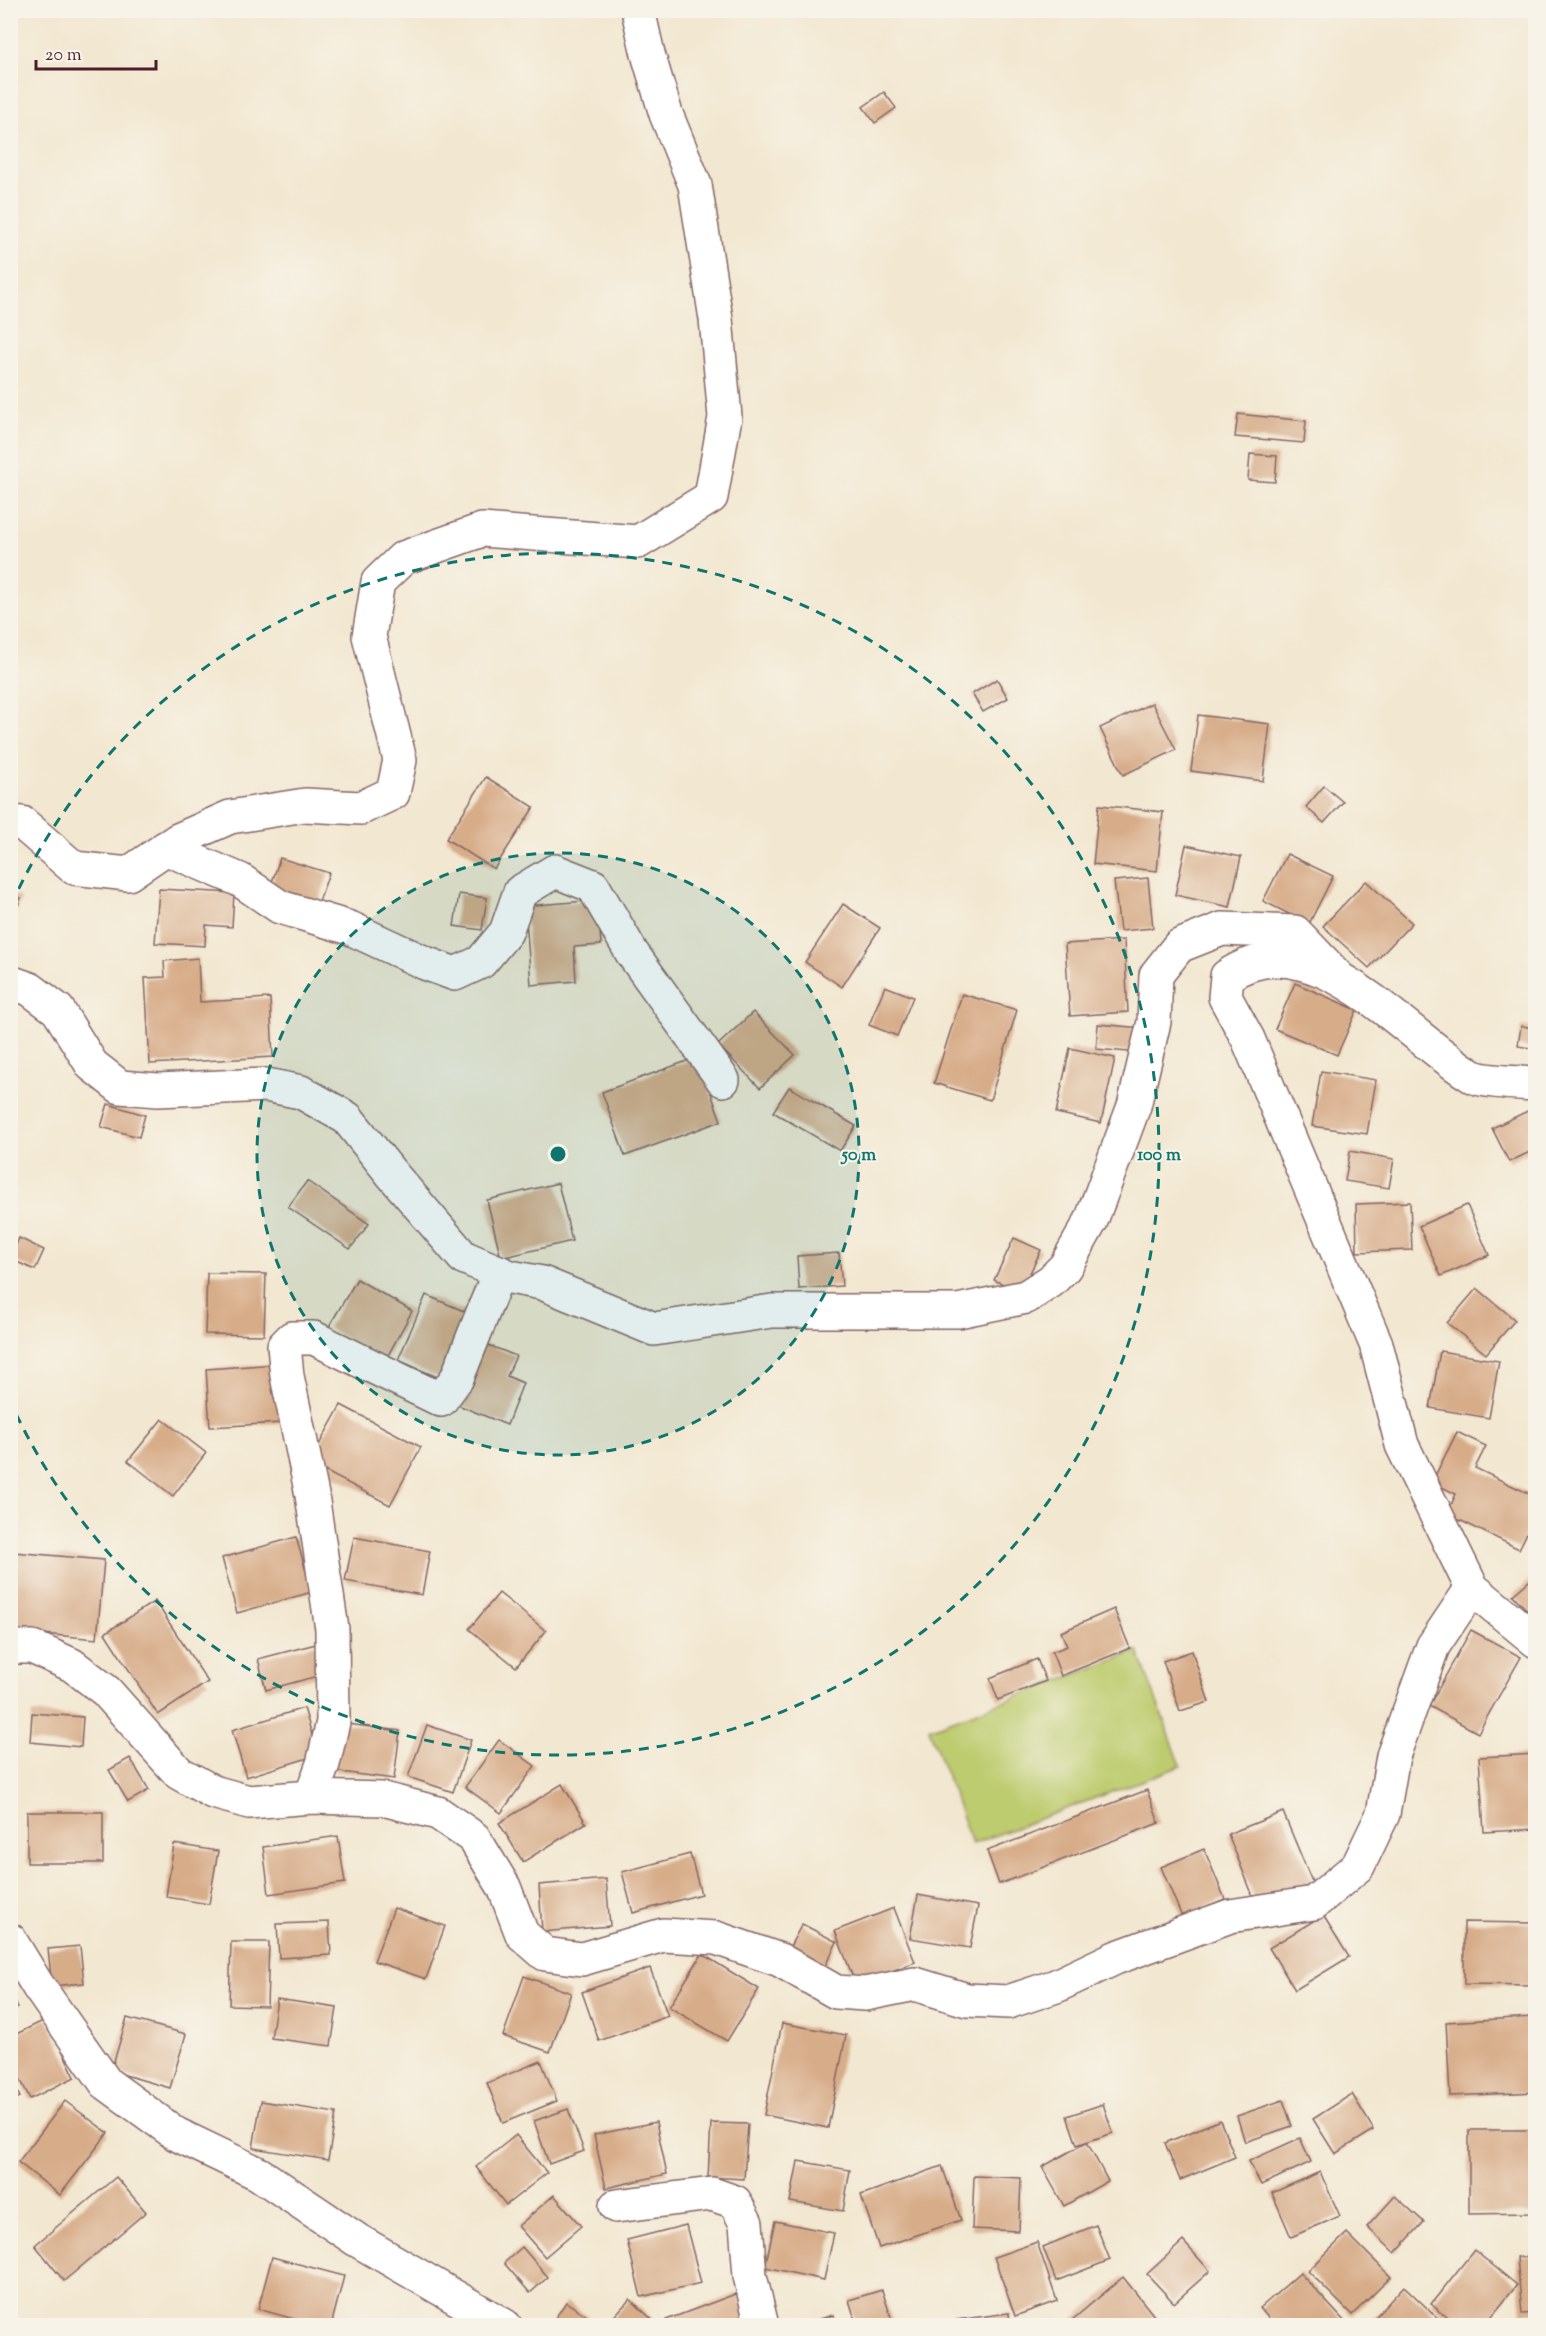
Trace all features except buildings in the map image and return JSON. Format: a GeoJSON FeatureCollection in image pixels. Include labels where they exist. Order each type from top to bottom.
{"type":"FeatureCollection","features":[{"type":"Feature","properties":{"kind":"street"},"geometry":{"type":"LineString","coordinates":[[14,813],[75,868],[128,874],[178,840],[230,818],[305,805],[361,808],[393,793],[400,760],[369,636],[378,582],[403,558],[482,530],[638,542],[711,497],[725,417],[716,320],[695,185],[666,114],[638,10]]}},
{"type":"Feature","properties":{"kind":"street"},"geometry":{"type":"LineString","coordinates":[[165,848],[240,880],[280,907],[350,928],[425,963],[455,974],[481,962],[506,932],[520,892],[555,871],[592,886],[632,953],[723,1080]]}},
{"type":"Feature","properties":{"kind":"street"},"geometry":{"type":"LineString","coordinates":[[10,982],[30,989],[58,1010],[92,1065],[120,1087],[158,1090],[266,1085],[302,1092],[347,1118],[462,1257],[510,1277],[542,1283],[654,1329],[772,1311],[958,1311],[1026,1297],[1051,1281],[1065,1266],[1091,1221],[1134,1106],[1154,1022],[1156,975],[1179,945],[1222,929],[1295,932],[1339,978]]}},
{"type":"Feature","properties":{"kind":"street"},"geometry":{"type":"LineString","coordinates":[[1536,1084],[1474,1077],[1360,991],[1339,978],[1306,963],[1271,959],[1242,966],[1227,976],[1225,997],[1248,1039],[1376,1344],[1402,1445],[1472,1588],[1536,1641]]}},
{"type":"Feature","properties":{"kind":"street"},"geometry":{"type":"LineString","coordinates":[[311,1797],[323,1764],[333,1722],[332,1629],[312,1495],[287,1376],[284,1346],[292,1338],[314,1338],[441,1400],[457,1378],[499,1272]]}},
{"type":"Feature","properties":{"kind":"street"},"geometry":{"type":"LineString","coordinates":[[10,1647],[32,1647],[72,1665],[106,1691],[179,1773],[213,1792],[249,1802],[311,1797],[382,1799],[438,1813],[474,1838],[504,1887],[522,1934],[545,1954],[582,1959],[663,1935],[716,1938],[780,1960],[836,1992],[865,1994],[915,1984],[967,2000],[1008,2002],[1056,1986],[1115,1958],[1230,1916],[1314,1903],[1358,1866],[1383,1814],[1393,1756],[1433,1646],[1472,1588]]}},
{"type":"Feature","properties":{"kind":"street"},"geometry":{"type":"LineString","coordinates":[[10,1941],[38,1986],[106,2083],[176,2134],[259,2174],[357,2240],[505,2325]]}},
{"type":"Feature","properties":{"kind":"street"},"geometry":{"type":"LineString","coordinates":[[616,2206],[712,2194],[735,2202],[746,2223],[750,2276],[762,2325]]}},
{"type":"Feature","properties":{"kind":"green space"},"geometry":{"type":"Polygon","coordinates":[[[1138,1651],[1181,1766],[972,1844],[929,1729],[1138,1651]]]}}]}
